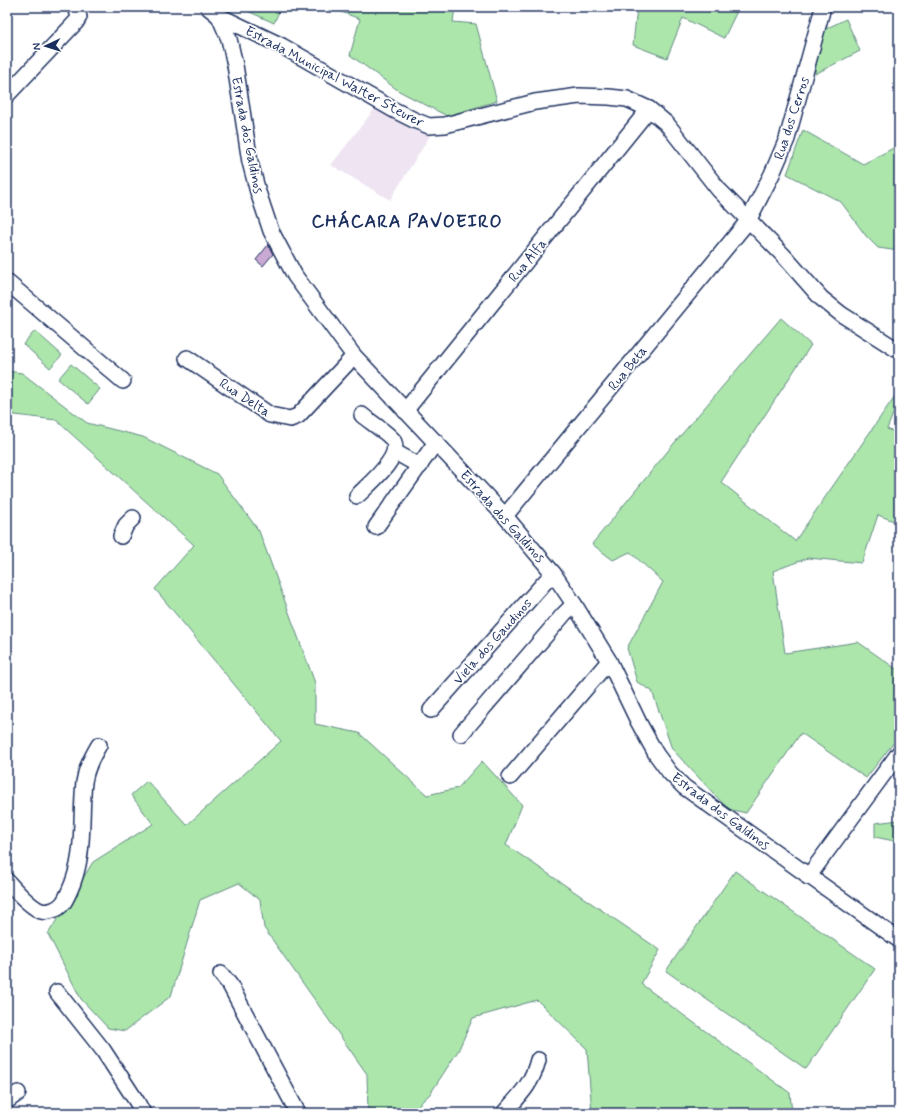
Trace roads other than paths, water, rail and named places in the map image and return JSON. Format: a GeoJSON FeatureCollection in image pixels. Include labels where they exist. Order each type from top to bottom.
{"type":"FeatureCollection","features":[{"type":"Feature","properties":{"kind":"street"},"geometry":{"type":"LineString","coordinates":[[7,95],[76,22],[79,17],[75,7]]}},
{"type":"Feature","properties":{"kind":"street","name":"Rua dos Cerros"},"geometry":{"type":"LineString","coordinates":[[748,221],[772,174],[787,139],[822,8]]}},
{"type":"Feature","properties":{"kind":"street","name":"Estrada Municipal Walter Steurer"},"geometry":{"type":"LineString","coordinates":[[213,11],[282,46],[394,110],[429,126],[445,125],[535,102],[579,96],[609,96],[627,99],[649,109],[667,124],[719,190],[783,255],[821,298],[841,314],[899,351]]}},
{"type":"Feature","properties":{"kind":"street","name":"Estrada dos Galdinos"},"geometry":{"type":"LineString","coordinates":[[213,11],[228,38],[235,65],[250,162],[271,231],[295,276],[354,356],[505,516],[553,573],[609,661],[656,754],[670,773],[684,787],[808,877],[899,940]]}},
{"type":"Feature","properties":{"kind":"street","name":"Rua Alfa"},"geometry":{"type":"LineString","coordinates":[[405,411],[649,109]]}},
{"type":"Feature","properties":{"kind":"street","name":"Rua Beta"},"geometry":{"type":"LineString","coordinates":[[505,516],[748,221]]}},
{"type":"Feature","properties":{"kind":"street"},"geometry":{"type":"LineString","coordinates":[[7,282],[123,381]]}},
{"type":"Feature","properties":{"kind":"street","name":"Rua Delta"},"geometry":{"type":"LineString","coordinates":[[187,358],[270,415],[290,419],[298,416],[354,356]]}},
{"type":"Feature","properties":{"kind":"street"},"geometry":{"type":"LineString","coordinates":[[357,496],[389,463],[395,452],[393,440],[362,415]]}},
{"type":"Feature","properties":{"kind":"street"},"geometry":{"type":"LineString","coordinates":[[376,527],[436,442]]}},
{"type":"Feature","properties":{"kind":"street"},"geometry":{"type":"LineString","coordinates":[[395,452],[420,466]]}},
{"type":"Feature","properties":{"kind":"street"},"geometry":{"type":"LineString","coordinates":[[120,536],[126,525],[133,518]]}},
{"type":"Feature","properties":{"kind":"street","name":"Viela dos Gaudinos"},"geometry":{"type":"LineString","coordinates":[[431,710],[553,573]]}},
{"type":"Feature","properties":{"kind":"street"},"geometry":{"type":"LineString","coordinates":[[461,734],[574,604]]}},
{"type":"Feature","properties":{"kind":"street"},"geometry":{"type":"LineString","coordinates":[[510,777],[609,661]]}},
{"type":"Feature","properties":{"kind":"street"},"geometry":{"type":"LineString","coordinates":[[7,881],[25,900],[41,911],[50,911],[58,908],[64,902],[76,878],[82,839],[84,780],[89,763],[99,745]]}},
{"type":"Feature","properties":{"kind":"street"},"geometry":{"type":"LineString","coordinates":[[808,877],[899,753]]}},
{"type":"Feature","properties":{"kind":"street"},"geometry":{"type":"LineString","coordinates":[[221,974],[230,985],[298,1113]]}},
{"type":"Feature","properties":{"kind":"street"},"geometry":{"type":"LineString","coordinates":[[57,992],[104,1050],[143,1113]]}},
{"type":"Feature","properties":{"kind":"street"},"geometry":{"type":"LineString","coordinates":[[504,1113],[529,1084],[535,1072],[538,1060]]}},
{"type":"Feature","properties":{"kind":"district","name":"CHÁCARA PAVOEIRO"},"geometry":{"type":"Point","coordinates":[407,221]}}]}
